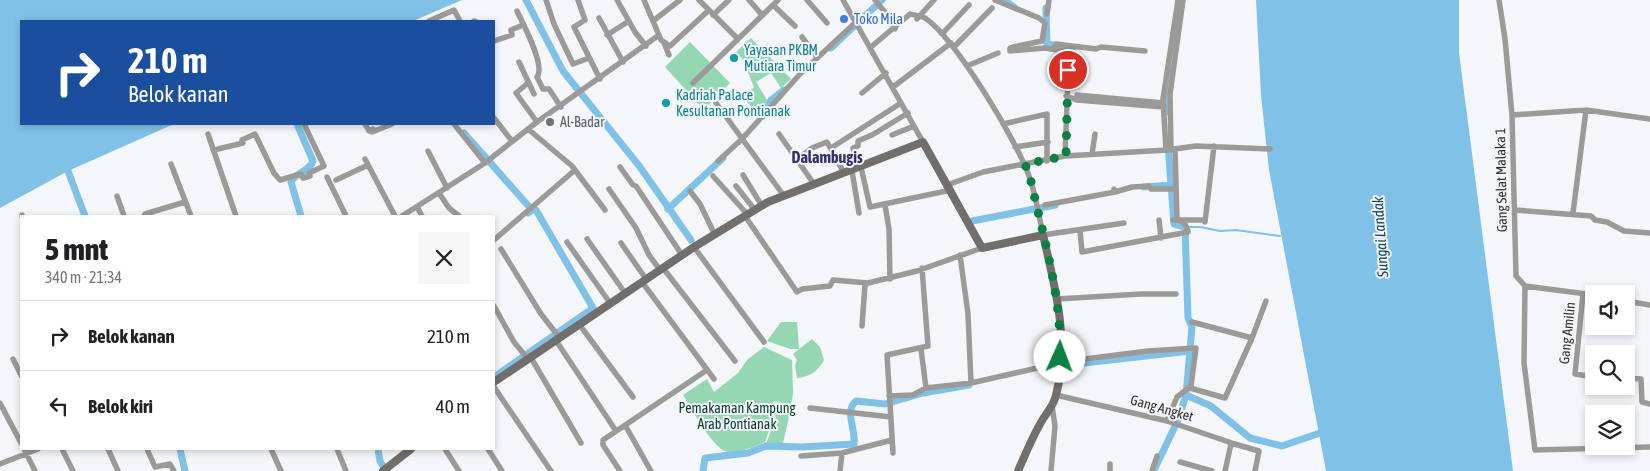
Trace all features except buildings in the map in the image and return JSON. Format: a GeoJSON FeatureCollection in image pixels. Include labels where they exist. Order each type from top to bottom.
{"type":"FeatureCollection","features":[{"type":"Feature","properties":{"kind":"street"},"geometry":{"type":"LineString","coordinates":[[546,0],[554,24],[573,64],[589,58]]}},
{"type":"Feature","properties":{"kind":"street"},"geometry":{"type":"LineString","coordinates":[[578,0],[585,20],[574,27],[600,79]]}},
{"type":"Feature","properties":{"kind":"street"},"geometry":{"type":"LineString","coordinates":[[617,0],[635,32],[646,46]]}},
{"type":"Feature","properties":{"kind":"street"},"geometry":{"type":"LineString","coordinates":[[644,0],[669,55]]}},
{"type":"Feature","properties":{"kind":"street"},"geometry":{"type":"LineString","coordinates":[[653,21],[680,0]]}},
{"type":"Feature","properties":{"kind":"street"},"geometry":{"type":"LineString","coordinates":[[699,0],[738,39]]}},
{"type":"Feature","properties":{"kind":"street"},"geometry":{"type":"LineString","coordinates":[[713,16],[729,0]]}},
{"type":"Feature","properties":{"kind":"street"},"geometry":{"type":"LineString","coordinates":[[749,0],[762,15]]}},
{"type":"Feature","properties":{"kind":"street"},"geometry":{"type":"LineString","coordinates":[[807,0],[827,23]]}},
{"type":"Feature","properties":{"kind":"street"},"geometry":{"type":"LineString","coordinates":[[843,0],[886,73],[982,248]]}},
{"type":"Feature","properties":{"kind":"street"},"geometry":{"type":"LineString","coordinates":[[917,18],[934,0]]}},
{"type":"Feature","properties":{"kind":"street"},"geometry":{"type":"LineString","coordinates":[[995,0],[1044,22],[1042,41],[1010,51],[1054,47],[1145,51]]}},
{"type":"Feature","properties":{"kind":"street"},"geometry":{"type":"LineString","coordinates":[[1047,14],[1049,0]]}},
{"type":"Feature","properties":{"kind":"street"},"geometry":{"type":"LineString","coordinates":[[1175,220],[1176,189],[1164,106],[1178,0]]}},
{"type":"Feature","properties":{"kind":"street","name":"Gang Selat Malaka 1"},"geometry":{"type":"LineString","coordinates":[[1499,0],[1506,39],[1512,115],[1516,276],[1525,286]]}},
{"type":"Feature","properties":{"kind":"street"},"geometry":{"type":"LineString","coordinates":[[693,82],[775,2],[795,26]]}},
{"type":"Feature","properties":{"kind":"street"},"geometry":{"type":"LineString","coordinates":[[876,3],[896,26],[895,29]]}},
{"type":"Feature","properties":{"kind":"street"},"geometry":{"type":"LineString","coordinates":[[942,34],[968,5]]}},
{"type":"Feature","properties":{"kind":"street"},"geometry":{"type":"LineString","coordinates":[[893,87],[952,45],[992,8]]}},
{"type":"Feature","properties":{"kind":"street"},"geometry":{"type":"LineString","coordinates":[[431,20],[454,10],[459,20]]}},
{"type":"Feature","properties":{"kind":"street"},"geometry":{"type":"LineString","coordinates":[[517,11],[537,58],[540,72],[537,77],[543,89],[549,89],[561,107]]}},
{"type":"Feature","properties":{"kind":"street"},"geometry":{"type":"LineString","coordinates":[[664,43],[670,46],[708,11]]}},
{"type":"Feature","properties":{"kind":"street"},"geometry":{"type":"LineString","coordinates":[[871,47],[895,29],[910,14],[917,18],[924,18],[952,45],[967,66],[1025,164],[1038,209],[1057,300],[1061,330],[1060,363],[1056,395],[1052,406],[1029,445],[1018,471]]}},
{"type":"Feature","properties":{"kind":"street"},"geometry":{"type":"LineString","coordinates":[[599,18],[623,62]]}},
{"type":"Feature","properties":{"kind":"street"},"geometry":{"type":"LineString","coordinates":[[607,34],[629,21]]}},
{"type":"Feature","properties":{"kind":"street"},"geometry":{"type":"LineString","coordinates":[[718,161],[742,139],[817,57],[856,22]]}},
{"type":"Feature","properties":{"kind":"street"},"geometry":{"type":"LineString","coordinates":[[495,41],[512,35],[511,30],[523,25]]}},
{"type":"Feature","properties":{"kind":"street"},"geometry":{"type":"LineString","coordinates":[[404,215],[485,162],[537,122],[577,96],[584,89],[659,36]]}},
{"type":"Feature","properties":{"kind":"street"},"geometry":{"type":"LineString","coordinates":[[802,37],[817,57]]}},
{"type":"Feature","properties":{"kind":"street"},"geometry":{"type":"LineString","coordinates":[[1054,47],[1068,50],[1069,53],[1066,96],[1066,156]]}},
{"type":"Feature","properties":{"kind":"street"},"geometry":{"type":"LineString","coordinates":[[967,66],[998,54]]}},
{"type":"Feature","properties":{"kind":"street"},"geometry":{"type":"LineString","coordinates":[[519,62],[534,94]]}},
{"type":"Feature","properties":{"kind":"street"},"geometry":{"type":"LineString","coordinates":[[1168,134],[1171,64]]}},
{"type":"Feature","properties":{"kind":"street"},"geometry":{"type":"LineString","coordinates":[[862,93],[886,73]]}},
{"type":"Feature","properties":{"kind":"street"},"geometry":{"type":"LineString","coordinates":[[528,83],[516,93],[537,122]]}},
{"type":"Feature","properties":{"kind":"street"},"geometry":{"type":"LineString","coordinates":[[1066,96],[1077,100],[1164,106]]}},
{"type":"Feature","properties":{"kind":"street"},"geometry":{"type":"LineString","coordinates":[[716,103],[784,196]]}},
{"type":"Feature","properties":{"kind":"street"},"geometry":{"type":"LineString","coordinates":[[831,148],[901,103]]}},
{"type":"Feature","properties":{"kind":"street"},"geometry":{"type":"LineString","coordinates":[[1512,115],[1586,110],[1650,119]]}},
{"type":"Feature","properties":{"kind":"street"},"geometry":{"type":"LineString","coordinates":[[1573,213],[1586,110]]}},
{"type":"Feature","properties":{"kind":"street"},"geometry":{"type":"LineString","coordinates":[[859,213],[853,148],[858,146],[858,141],[872,135],[908,113]]}},
{"type":"Feature","properties":{"kind":"street"},"geometry":{"type":"LineString","coordinates":[[1003,124],[1047,114],[1047,161]]}},
{"type":"Feature","properties":{"kind":"street"},"geometry":{"type":"LineString","coordinates":[[495,119],[512,141]]}},
{"type":"Feature","properties":{"kind":"street"},"geometry":{"type":"LineString","coordinates":[[218,149],[243,143],[242,140],[255,134],[274,173],[280,180],[301,174],[303,178],[310,176],[309,173],[324,166],[304,125]]}},
{"type":"Feature","properties":{"kind":"street"},"geometry":{"type":"LineString","coordinates":[[366,125],[369,130],[373,129],[373,132],[383,125]]}},
{"type":"Feature","properties":{"kind":"street"},"geometry":{"type":"LineString","coordinates":[[455,125],[485,162]]}},
{"type":"Feature","properties":{"kind":"street"},"geometry":{"type":"LineString","coordinates":[[892,135],[914,126]]}},
{"type":"Feature","properties":{"kind":"street"},"geometry":{"type":"LineString","coordinates":[[528,129],[575,170],[605,210]]}},
{"type":"Feature","properties":{"kind":"street"},"geometry":{"type":"LineString","coordinates":[[208,134],[236,215]]}},
{"type":"Feature","properties":{"kind":"street"},"geometry":{"type":"LineString","coordinates":[[779,134],[814,184]]}},
{"type":"Feature","properties":{"kind":"street"},"geometry":{"type":"LineString","coordinates":[[1092,154],[1094,134]]}},
{"type":"Feature","properties":{"kind":"street"},"geometry":{"type":"LineString","coordinates":[[798,159],[812,148],[827,142],[854,170],[869,206],[885,205],[949,188],[983,172],[1066,156],[1170,150],[1196,146],[1270,149]]}},
{"type":"Feature","properties":{"kind":"street"},"geometry":{"type":"LineString","coordinates":[[495,382],[529,357],[694,247],[762,206],[924,142]]}},
{"type":"Feature","properties":{"kind":"street"},"geometry":{"type":"LineString","coordinates":[[1015,147],[1048,142]]}},
{"type":"Feature","properties":{"kind":"street"},"geometry":{"type":"LineString","coordinates":[[1175,220],[1205,221],[1214,146]]}},
{"type":"Feature","properties":{"kind":"street"},"geometry":{"type":"LineString","coordinates":[[428,151],[447,188]]}},
{"type":"Feature","properties":{"kind":"street"},"geometry":{"type":"LineString","coordinates":[[365,159],[394,215]]}},
{"type":"Feature","properties":{"kind":"street"},"geometry":{"type":"LineString","coordinates":[[171,164],[191,215]]}},
{"type":"Feature","properties":{"kind":"street"},"geometry":{"type":"LineString","coordinates":[[336,180],[368,166]]}},
{"type":"Feature","properties":{"kind":"street"},"geometry":{"type":"LineString","coordinates":[[620,168],[633,185],[636,186],[682,255]]}},
{"type":"Feature","properties":{"kind":"street"},"geometry":{"type":"LineString","coordinates":[[495,239],[575,170]]}},
{"type":"Feature","properties":{"kind":"street"},"geometry":{"type":"LineString","coordinates":[[713,176],[749,214]]}},
{"type":"Feature","properties":{"kind":"street"},"geometry":{"type":"LineString","coordinates":[[743,176],[762,206]]}},
{"type":"Feature","properties":{"kind":"street"},"geometry":{"type":"LineString","coordinates":[[327,177],[346,215]]}},
{"type":"Feature","properties":{"kind":"street"},"geometry":{"type":"LineString","coordinates":[[736,186],[749,214],[797,292],[802,289],[830,286],[833,280],[868,283],[890,279],[982,248],[1043,235],[1124,224]]}},
{"type":"Feature","properties":{"kind":"street"},"geometry":{"type":"LineString","coordinates":[[1045,205],[1141,186],[1149,186],[1151,189],[1176,189]]}},
{"type":"Feature","properties":{"kind":"street"},"geometry":{"type":"LineString","coordinates":[[608,189],[636,228],[649,255],[735,361]]}},
{"type":"Feature","properties":{"kind":"street"},"geometry":{"type":"LineString","coordinates":[[690,191],[700,204],[715,234]]}},
{"type":"Feature","properties":{"kind":"street"},"geometry":{"type":"LineString","coordinates":[[439,193],[449,208],[458,215]]}},
{"type":"Feature","properties":{"kind":"street"},"geometry":{"type":"LineString","coordinates":[[117,196],[124,215]]}},
{"type":"Feature","properties":{"kind":"street"},"geometry":{"type":"LineString","coordinates":[[144,215],[185,202]]}},
{"type":"Feature","properties":{"kind":"street"},"geometry":{"type":"LineString","coordinates":[[885,205],[889,229],[890,279]]}},
{"type":"Feature","properties":{"kind":"street"},"geometry":{"type":"LineString","coordinates":[[417,208],[421,215]]}},
{"type":"Feature","properties":{"kind":"street"},"geometry":{"type":"LineString","coordinates":[[1515,210],[1573,213],[1592,216],[1595,220],[1607,222],[1624,231],[1648,233]]}},
{"type":"Feature","properties":{"kind":"street"},"geometry":{"type":"LineString","coordinates":[[1158,220],[1161,238]]}},
{"type":"Feature","properties":{"kind":"street"},"geometry":{"type":"LineString","coordinates":[[1080,230],[1082,252],[1188,232],[1185,224],[1175,220]]}},
{"type":"Feature","properties":{"kind":"street"},"geometry":{"type":"LineString","coordinates":[[587,239],[625,293]]}},
{"type":"Feature","properties":{"kind":"street"},"geometry":{"type":"LineString","coordinates":[[567,242],[610,303]]}},
{"type":"Feature","properties":{"kind":"street"},"geometry":{"type":"LineString","coordinates":[[621,243],[644,281],[714,378]]}},
{"type":"Feature","properties":{"kind":"street"},"geometry":{"type":"LineString","coordinates":[[694,247],[764,342]]}},
{"type":"Feature","properties":{"kind":"street"},"geometry":{"type":"LineString","coordinates":[[501,249],[616,431]]}},
{"type":"Feature","properties":{"kind":"street"},"geometry":{"type":"LineString","coordinates":[[960,255],[968,314],[971,383]]}},
{"type":"Feature","properties":{"kind":"street"},"geometry":{"type":"LineString","coordinates":[[893,453],[887,354],[921,349],[929,345],[922,268]]}},
{"type":"Feature","properties":{"kind":"street"},"geometry":{"type":"LineString","coordinates":[[862,326],[865,285],[868,283]]}},
{"type":"Feature","properties":{"kind":"street"},"geometry":{"type":"LineString","coordinates":[[1583,294],[1525,286],[1524,363],[1535,450],[1650,447]]}},
{"type":"Feature","properties":{"kind":"street"},"geometry":{"type":"LineString","coordinates":[[1057,300],[1140,294],[1176,294]]}},
{"type":"Feature","properties":{"kind":"street","name":"Gang Amilin"},"geometry":{"type":"LineString","coordinates":[[1583,294],[1575,374],[1585,375]]}},
{"type":"Feature","properties":{"kind":"street"},"geometry":{"type":"LineString","coordinates":[[1187,390],[1225,398],[1252,338],[1266,301]]}},
{"type":"Feature","properties":{"kind":"street"},"geometry":{"type":"LineString","coordinates":[[1635,302],[1650,305]]}},
{"type":"Feature","properties":{"kind":"street"},"geometry":{"type":"LineString","coordinates":[[495,308],[514,342],[529,357],[581,443]]}},
{"type":"Feature","properties":{"kind":"street"},"geometry":{"type":"LineString","coordinates":[[1192,322],[1252,338]]}},
{"type":"Feature","properties":{"kind":"street"},"geometry":{"type":"LineString","coordinates":[[578,324],[633,397]]}},
{"type":"Feature","properties":{"kind":"street"},"geometry":{"type":"LineString","coordinates":[[889,398],[913,395],[926,388],[971,383],[1060,363],[1191,348],[1196,350],[1187,390],[1177,397],[1170,421]]}},
{"type":"Feature","properties":{"kind":"street"},"geometry":{"type":"LineString","coordinates":[[921,349],[926,388]]}},
{"type":"Feature","properties":{"kind":"street"},"geometry":{"type":"LineString","coordinates":[[14,359],[20,373]]}},
{"type":"Feature","properties":{"kind":"street"},"geometry":{"type":"LineString","coordinates":[[620,471],[602,443],[625,424],[707,370]]}},
{"type":"Feature","properties":{"kind":"street"},"geometry":{"type":"LineString","coordinates":[[1635,379],[1641,379],[1642,402],[1650,404]]}},
{"type":"Feature","properties":{"kind":"street"},"geometry":{"type":"LineString","coordinates":[[495,385],[550,471]]}},
{"type":"Feature","properties":{"kind":"street","name":"Gang Angket"},"geometry":{"type":"LineString","coordinates":[[1056,395],[1170,421],[1259,451],[1256,471]]}},
{"type":"Feature","properties":{"kind":"street"},"geometry":{"type":"LineString","coordinates":[[0,403],[20,441]]}},
{"type":"Feature","properties":{"kind":"street"},"geometry":{"type":"LineString","coordinates":[[1052,406],[1055,426],[1052,471]]}},
{"type":"Feature","properties":{"kind":"street"},"geometry":{"type":"LineString","coordinates":[[810,408],[890,417]]}},
{"type":"Feature","properties":{"kind":"street"},"geometry":{"type":"LineString","coordinates":[[625,424],[651,471]]}},
{"type":"Feature","properties":{"kind":"street"},"geometry":{"type":"LineString","coordinates":[[801,456],[842,453],[892,440]]}},
{"type":"Feature","properties":{"kind":"street"},"geometry":{"type":"LineString","coordinates":[[1225,471],[1231,443]]}},
{"type":"Feature","properties":{"kind":"street"},"geometry":{"type":"LineString","coordinates":[[62,450],[73,471]]}},
{"type":"Feature","properties":{"kind":"street"},"geometry":{"type":"LineString","coordinates":[[108,450],[118,471]]}},
{"type":"Feature","properties":{"kind":"street"},"geometry":{"type":"LineString","coordinates":[[147,450],[155,467],[170,464],[174,471]]}},
{"type":"Feature","properties":{"kind":"street"},"geometry":{"type":"LineString","coordinates":[[271,450],[281,471]]}},
{"type":"Feature","properties":{"kind":"street"},"geometry":{"type":"LineString","coordinates":[[337,450],[346,471]]}},
{"type":"Feature","properties":{"kind":"street"},"geometry":{"type":"LineString","coordinates":[[387,469],[410,450]]}},
{"type":"Feature","properties":{"kind":"street"},"geometry":{"type":"LineString","coordinates":[[446,450],[459,471]]}},
{"type":"Feature","properties":{"kind":"street"},"geometry":{"type":"LineString","coordinates":[[489,450],[502,471]]}},
{"type":"Feature","properties":{"kind":"street"},"geometry":{"type":"LineString","coordinates":[[4,471],[0,463],[25,451],[35,471]]}},
{"type":"Feature","properties":{"kind":"street"},"geometry":{"type":"LineString","coordinates":[[840,471],[842,453]]}},
{"type":"Feature","properties":{"kind":"street"},"geometry":{"type":"LineString","coordinates":[[1152,471],[1157,456]]}},
{"type":"Feature","properties":{"kind":"street"},"geometry":{"type":"LineString","coordinates":[[1180,462],[1212,471]]}},
{"type":"Feature","properties":{"kind":"green space"},"geometry":{"type":"Polygon","coordinates":[[[751,38],[791,79],[781,88],[771,73],[756,82],[767,100],[758,115],[744,98],[754,87],[747,70],[748,65],[736,52],[751,38]]]}},
{"type":"Feature","properties":{"kind":"green space"},"geometry":{"type":"Polygon","coordinates":[[[690,42],[730,83],[704,110],[665,67],[690,42]]]}},
{"type":"Feature","properties":{"kind":"green space"},"geometry":{"type":"Polygon","coordinates":[[[781,322],[797,322],[799,349],[790,349],[767,341],[781,322]]]}},
{"type":"Feature","properties":{"kind":"green space","name":"Pemakaman Kampung Arab Pontianak"},"geometry":{"type":"Polygon","coordinates":[[[812,339],[820,347],[824,360],[813,373],[797,378],[795,366],[797,360],[793,354],[812,339]]]}},
{"type":"Feature","properties":{"kind":"green space","name":"Pemakaman Kampung Arab Pontianak"},"geometry":{"type":"Polygon","coordinates":[[[764,347],[792,360],[793,393],[791,405],[774,401],[770,410],[774,417],[765,442],[742,451],[728,452],[716,444],[709,436],[683,395],[707,379],[714,392],[738,373],[747,360],[764,347]]]}},
{"type":"Feature","properties":{"kind":"green space"},"geometry":{"type":"Polygon","coordinates":[[[775,402],[791,408],[783,443],[766,444],[776,417],[772,410],[775,402]]]}},
{"type":"Feature","properties":{"kind":"water"},"geometry":{"type":"Polygon","coordinates":[[[0,0],[462,0],[415,20],[20,20],[20,125],[172,125],[68,171],[0,208],[0,0]]]}},
{"type":"Feature","properties":{"kind":"water","name":"Sungai Landak"},"geometry":{"type":"Polygon","coordinates":[[[1256,0],[1459,0],[1459,53],[1513,471],[1326,471],[1269,170],[1261,95],[1256,0]]]}},
{"type":"Feature","properties":{"kind":"waterway"},"geometry":{"type":"LineString","coordinates":[[526,0],[563,71],[640,167],[691,240]]}},
{"type":"Feature","properties":{"kind":"waterway"},"geometry":{"type":"LineString","coordinates":[[831,48],[882,0]]}},
{"type":"Feature","properties":{"kind":"waterway"},"geometry":{"type":"LineString","coordinates":[[1004,0],[1014,7]]}},
{"type":"Feature","properties":{"kind":"waterway"},"geometry":{"type":"LineString","coordinates":[[1046,8],[1047,44],[1072,48],[1071,60]]}},
{"type":"Feature","properties":{"kind":"waterway"},"geometry":{"type":"LineString","coordinates":[[1166,112],[1170,71]]}},
{"type":"Feature","properties":{"kind":"waterway"},"geometry":{"type":"LineString","coordinates":[[763,116],[771,100],[784,90]]}},
{"type":"Feature","properties":{"kind":"waterway"},"geometry":{"type":"LineString","coordinates":[[297,125],[313,161],[309,168],[296,176],[291,182],[301,215]]}},
{"type":"Feature","properties":{"kind":"waterway"},"geometry":{"type":"LineString","coordinates":[[464,133],[532,210],[528,213]]}},
{"type":"Feature","properties":{"kind":"waterway"},"geometry":{"type":"LineString","coordinates":[[1155,468],[1178,420],[1186,395],[1192,327],[1188,318],[1185,227],[1174,224],[1168,145]]}},
{"type":"Feature","properties":{"kind":"waterway"},"geometry":{"type":"LineString","coordinates":[[668,209],[723,158]]}},
{"type":"Feature","properties":{"kind":"waterway"},"geometry":{"type":"LineString","coordinates":[[68,171],[85,215]]}},
{"type":"Feature","properties":{"kind":"waterway"},"geometry":{"type":"LineString","coordinates":[[1144,187],[1171,185]]}},
{"type":"Feature","properties":{"kind":"waterway"},"geometry":{"type":"LineString","coordinates":[[972,221],[1055,205]]}},
{"type":"Feature","properties":{"kind":"waterway"},"geometry":{"type":"LineString","coordinates":[[495,376],[593,308],[536,210],[532,210]]}},
{"type":"Feature","properties":{"kind":"waterway"},"geometry":{"type":"LineString","coordinates":[[1187,227],[1200,227],[1220,231],[1236,230],[1280,236]]}},
{"type":"Feature","properties":{"kind":"waterway"},"geometry":{"type":"LineString","coordinates":[[1057,366],[1190,351]]}},
{"type":"Feature","properties":{"kind":"waterway"},"geometry":{"type":"LineString","coordinates":[[703,471],[705,458],[748,453],[766,446],[802,447],[854,444],[851,410],[856,401],[885,404],[923,393],[969,385]]}},
{"type":"Feature","properties":{"kind":"waterway"},"geometry":{"type":"LineString","coordinates":[[1186,395],[1211,406],[1250,438],[1282,446],[1320,433]]}},
{"type":"Feature","properties":{"kind":"waterway"},"geometry":{"type":"LineString","coordinates":[[180,450],[185,471]]}},
{"type":"Feature","properties":{"kind":"waterway"},"geometry":{"type":"LineString","coordinates":[[378,450],[380,461],[386,471]]}},
{"type":"Feature","properties":{"kind":"place","name":"Toko Mila"},"geometry":{"type":"Point","coordinates":[844,19]}},
{"type":"Feature","properties":{"kind":"place","name":"Yayasan PKBM Mutiara Timur"},"geometry":{"type":"Point","coordinates":[734,58]}},
{"type":"Feature","properties":{"kind":"place","name":"Kadriah Palace Kesultanan Pontianak"},"geometry":{"type":"Point","coordinates":[666,103]}},
{"type":"Feature","properties":{"kind":"place","name":"Al-Badar"},"geometry":{"type":"Point","coordinates":[550,122]}},
{"type":"Feature","properties":{"kind":"district","name":"Dalambugis"},"geometry":{"type":"Point","coordinates":[827,157]}},
{"type":"Feature","properties":{"kind":"route"},"geometry":{"type":"LineString","coordinates":[[1060,357],[1061,330],[1057,300],[1038,211],[1025,164],[1066,156],[1068,70]]}}]}
